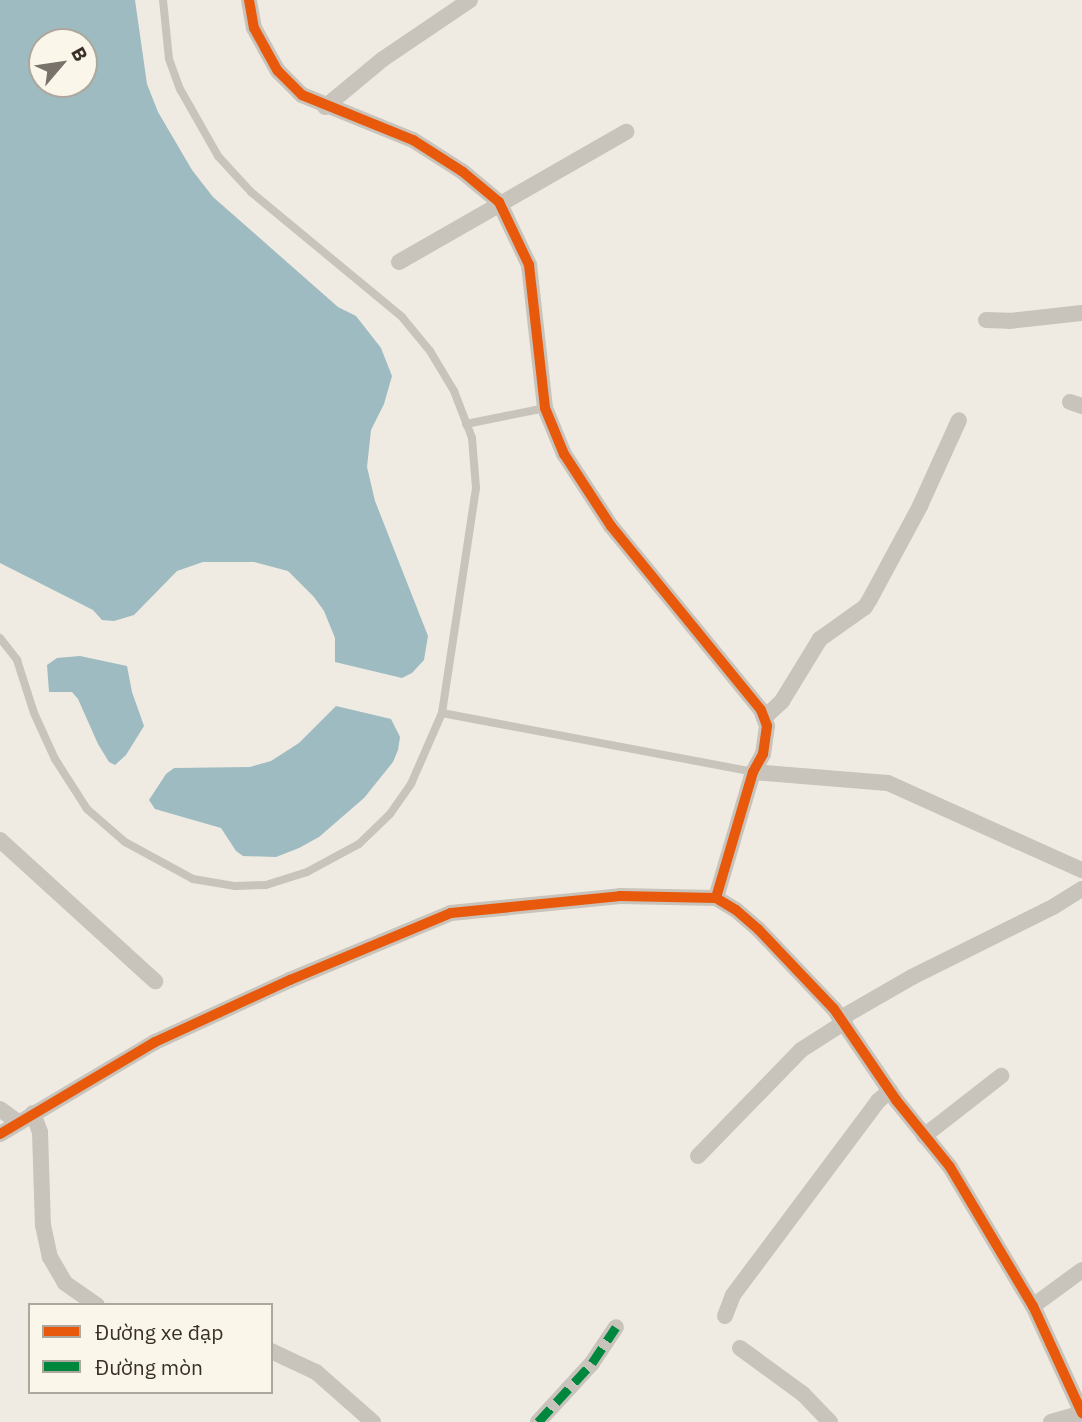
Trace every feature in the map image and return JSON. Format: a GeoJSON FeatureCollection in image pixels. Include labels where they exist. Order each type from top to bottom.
{"type":"FeatureCollection","features":[{"type":"Feature","properties":{"kind":"street"},"geometry":{"type":"LineString","coordinates":[[249,0],[254,28],[278,71],[302,95],[325,107],[413,140],[463,172],[499,202],[529,265],[545,408],[564,454],[595,504],[660,589],[761,710],[764,718],[767,741],[753,772],[716,898]]}},
{"type":"Feature","properties":{"kind":"street"},"geometry":{"type":"LineString","coordinates":[[325,107],[383,59],[470,0]]}},
{"type":"Feature","properties":{"kind":"street"},"geometry":{"type":"LineString","coordinates":[[399,262],[499,202],[626,132]]}},
{"type":"Feature","properties":{"kind":"street"},"geometry":{"type":"LineString","coordinates":[[986,320],[1009,321],[1082,313]]}},
{"type":"Feature","properties":{"kind":"street"},"geometry":{"type":"LineString","coordinates":[[764,718],[782,701],[820,639],[865,607],[920,506],[959,420]]}},
{"type":"Feature","properties":{"kind":"street"},"geometry":{"type":"LineString","coordinates":[[753,772],[888,783],[1082,870]]}},
{"type":"Feature","properties":{"kind":"street"},"geometry":{"type":"LineString","coordinates":[[0,840],[155,981]]}},
{"type":"Feature","properties":{"kind":"street"},"geometry":{"type":"LineString","coordinates":[[698,1156],[741,1115],[801,1050],[843,1020],[912,977],[1082,890]]}},
{"type":"Feature","properties":{"kind":"street"},"geometry":{"type":"LineString","coordinates":[[0,1134],[155,1042],[290,980],[452,913],[620,896],[716,898],[736,910],[758,929],[843,1020],[890,1091],[962,1186],[1033,1306],[1082,1413],[1051,1422]]}},
{"type":"Feature","properties":{"kind":"street"},"geometry":{"type":"LineString","coordinates":[[924,1136],[1001,1076]]}},
{"type":"Feature","properties":{"kind":"street"},"geometry":{"type":"LineString","coordinates":[[724,1316],[733,1295],[870,1111],[890,1091]]}},
{"type":"Feature","properties":{"kind":"street"},"geometry":{"type":"LineString","coordinates":[[0,1109],[19,1122]]}},
{"type":"Feature","properties":{"kind":"street"},"geometry":{"type":"LineString","coordinates":[[33,1113],[40,1132],[43,1226],[50,1257],[65,1283],[94,1303]]}},
{"type":"Feature","properties":{"kind":"street"},"geometry":{"type":"LineString","coordinates":[[1033,1306],[1082,1270]]}},
{"type":"Feature","properties":{"kind":"street"},"geometry":{"type":"LineString","coordinates":[[538,1422],[592,1363],[617,1327]]}},
{"type":"Feature","properties":{"kind":"street"},"geometry":{"type":"LineString","coordinates":[[740,1348],[803,1394],[830,1422]]}},
{"type":"Feature","properties":{"kind":"street"},"geometry":{"type":"LineString","coordinates":[[273,1352],[316,1372],[373,1422]]}},
{"type":"Feature","properties":{"kind":"lane"},"geometry":{"type":"LineString","coordinates":[[0,638],[17,660],[34,713],[55,759],[87,808],[125,842],[193,879],[214,883],[235,886],[266,885],[307,872],[359,844],[390,814],[411,784],[442,713],[476,488],[471,438],[454,391],[430,351],[402,317],[270,208],[218,156],[180,89],[169,59],[163,0]]}},
{"type":"Feature","properties":{"kind":"lane"},"geometry":{"type":"LineString","coordinates":[[466,424],[545,408]]}},
{"type":"Feature","properties":{"kind":"lane"},"geometry":{"type":"LineString","coordinates":[[442,713],[753,772]]}},
{"type":"Feature","properties":{"kind":"water"},"geometry":{"type":"Polygon","coordinates":[[[0,0],[135,0],[147,84],[158,112],[192,170],[213,197],[338,307],[356,316],[381,348],[392,376],[384,404],[371,430],[367,467],[375,501],[428,636],[424,660],[412,673],[402,678],[335,662],[335,638],[324,611],[314,597],[288,571],[254,562],[203,562],[177,571],[134,615],[114,621],[102,620],[93,610],[0,563],[0,0]]]}},
{"type":"Feature","properties":{"kind":"water"},"geometry":{"type":"Polygon","coordinates":[[[80,656],[127,666],[132,692],[144,726],[126,755],[115,765],[109,762],[98,744],[78,699],[72,692],[49,692],[47,665],[57,658],[80,656]]]}},
{"type":"Feature","properties":{"kind":"water"},"geometry":{"type":"Polygon","coordinates":[[[336,706],[391,719],[400,737],[398,750],[393,762],[364,798],[319,837],[299,848],[276,857],[243,856],[236,851],[221,828],[155,809],[149,800],[166,774],[174,768],[250,767],[271,761],[299,743],[336,706]]]}},
{"type":"Feature","properties":{"kind":"marked path"},"geometry":{"type":"LineString","coordinates":[[538,1422],[592,1363],[616,1327]]}},
{"type":"Feature","properties":{"kind":"cycle path"},"geometry":{"type":"LineString","coordinates":[[249,0],[254,28],[265,48],[278,71],[302,95],[413,140],[463,172],[499,202],[529,265],[545,408],[564,454],[611,526],[761,710],[767,726],[763,754],[753,772],[716,898]]}},
{"type":"Feature","properties":{"kind":"cycle path"},"geometry":{"type":"LineString","coordinates":[[0,1134],[155,1042],[290,980],[451,913],[620,896],[716,898],[736,910],[758,929],[834,1009],[896,1100],[950,1167],[1033,1306],[1082,1413]]}}]}
